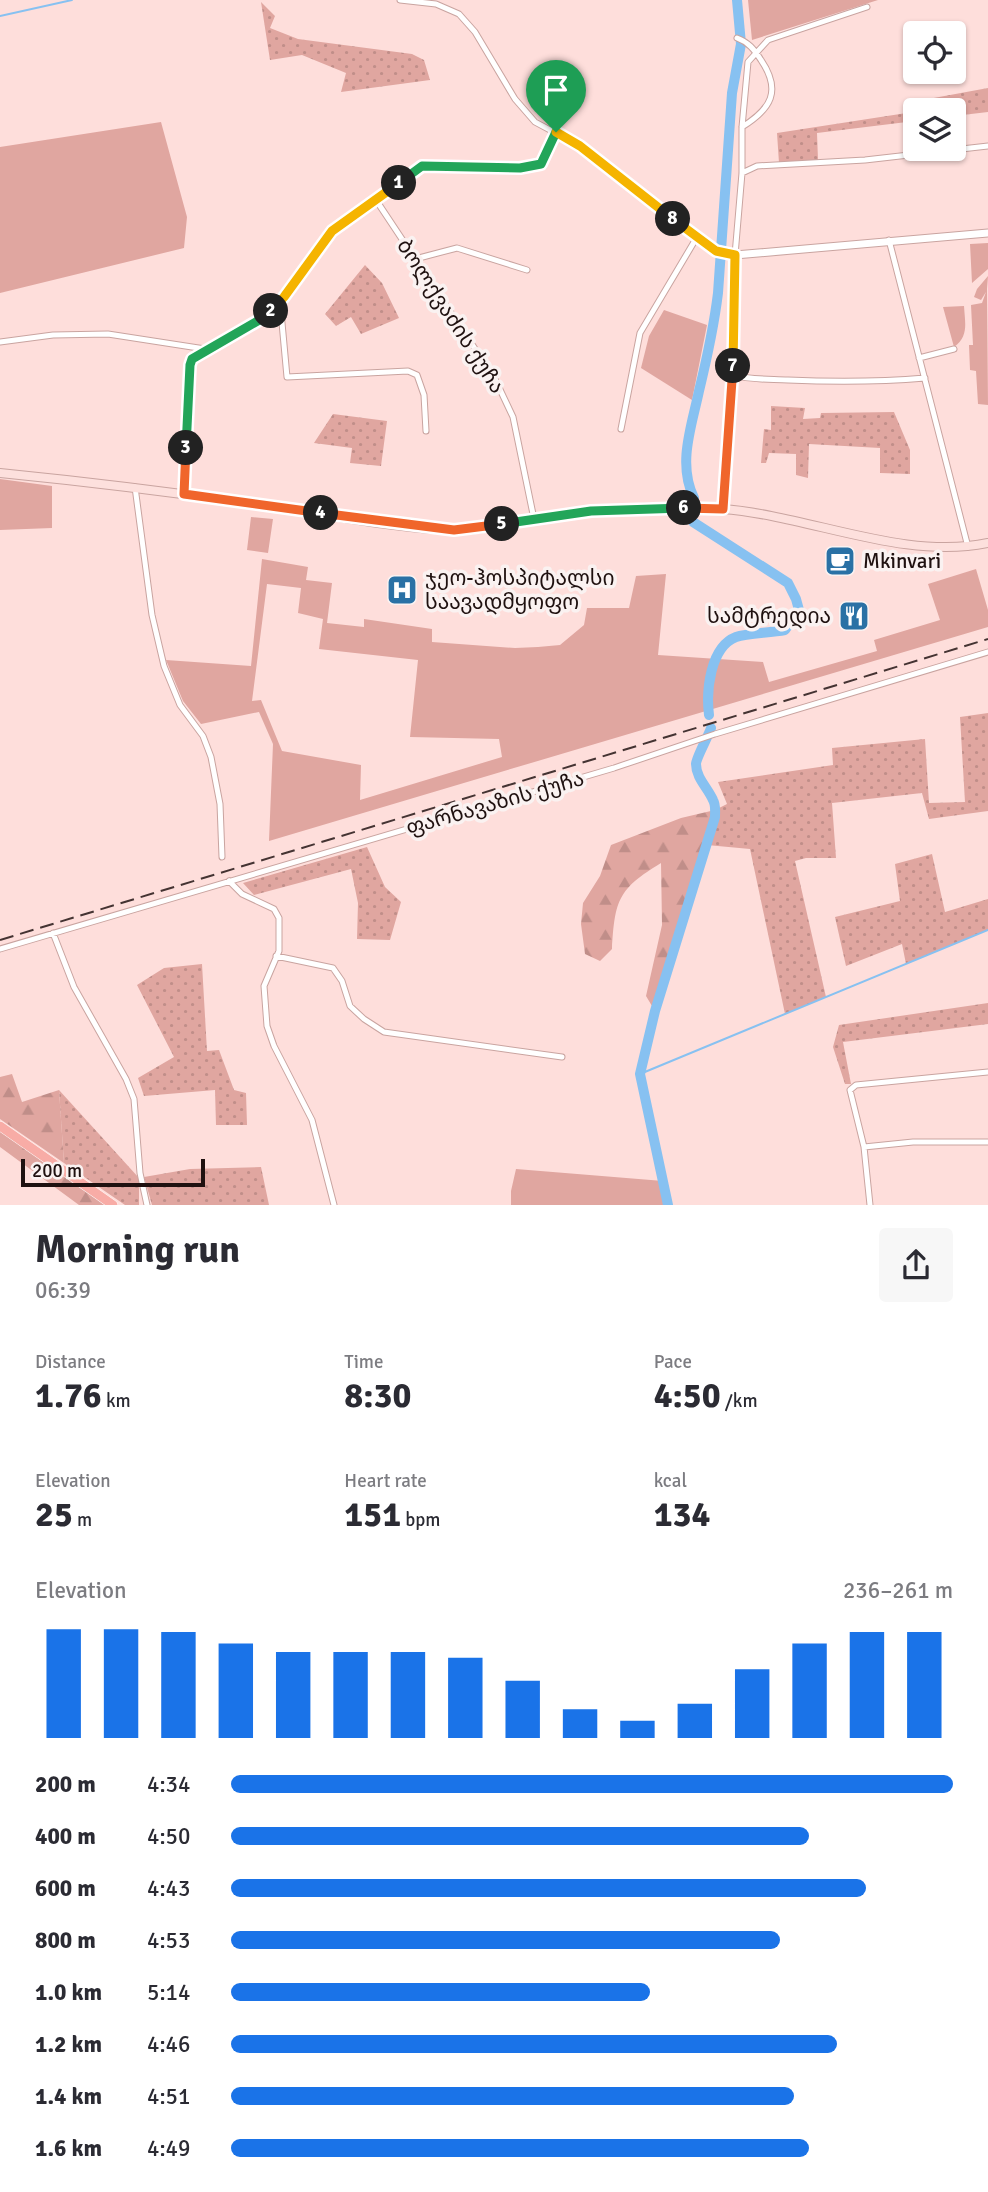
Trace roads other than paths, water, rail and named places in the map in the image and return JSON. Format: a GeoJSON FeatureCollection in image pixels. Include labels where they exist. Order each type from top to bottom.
{"type":"FeatureCollection","features":[{"type":"Feature","properties":{"kind":"highway"},"geometry":{"type":"LineString","coordinates":[[0,1126],[113,1205]]}},
{"type":"Feature","properties":{"kind":"main road"},"geometry":{"type":"LineString","coordinates":[[1,470],[454,530],[591,511],[723,509],[764,514],[935,548],[968,547],[988,543]]}},
{"type":"Feature","properties":{"kind":"street"},"geometry":{"type":"LineString","coordinates":[[400,0],[436,4],[459,14],[475,32],[515,100],[535,122],[580,146],[716,251],[735,255],[988,233]]}},
{"type":"Feature","properties":{"kind":"street"},"geometry":{"type":"LineString","coordinates":[[723,509],[733,375],[735,255],[748,62],[768,40],[867,7]]}},
{"type":"Feature","properties":{"kind":"street"},"geometry":{"type":"LineString","coordinates":[[737,38],[744,40],[756,52],[769,72],[772,91],[767,107],[760,116],[742,127]]}},
{"type":"Feature","properties":{"kind":"street"},"geometry":{"type":"LineString","coordinates":[[184,494],[192,359],[205,349],[261,319],[277,305],[332,231],[422,166],[520,168],[541,164],[556,132]]}},
{"type":"Feature","properties":{"kind":"street"},"geometry":{"type":"LineString","coordinates":[[742,173],[757,166],[865,160],[988,146]]}},
{"type":"Feature","properties":{"kind":"street","name":"ბოლქვაძის ქუჩა"},"geometry":{"type":"LineString","coordinates":[[376,200],[495,379],[513,416],[534,519]]}},
{"type":"Feature","properties":{"kind":"street"},"geometry":{"type":"LineString","coordinates":[[621,429],[640,332],[697,237]]}},
{"type":"Feature","properties":{"kind":"street"},"geometry":{"type":"LineString","coordinates":[[889,240],[968,547]]}},
{"type":"Feature","properties":{"kind":"street"},"geometry":{"type":"LineString","coordinates":[[415,259],[457,248],[527,270]]}},
{"type":"Feature","properties":{"kind":"street"},"geometry":{"type":"LineString","coordinates":[[277,305],[281,312],[287,377],[408,371],[416,375],[424,395],[426,431]]}},
{"type":"Feature","properties":{"kind":"street"},"geometry":{"type":"LineString","coordinates":[[0,342],[53,335],[108,334],[205,349]]}},
{"type":"Feature","properties":{"kind":"street"},"geometry":{"type":"LineString","coordinates":[[919,358],[954,349]]}},
{"type":"Feature","properties":{"kind":"street"},"geometry":{"type":"LineString","coordinates":[[733,375],[805,380],[884,381],[925,378]]}},
{"type":"Feature","properties":{"kind":"street"},"geometry":{"type":"LineString","coordinates":[[135,487],[152,615],[161,653],[180,705],[203,736],[211,757],[220,804],[222,857]]}},
{"type":"Feature","properties":{"kind":"street","name":"ფარნავაზის ქუჩა"},"geometry":{"type":"LineString","coordinates":[[0,949],[614,768],[705,737],[988,653]]}},
{"type":"Feature","properties":{"kind":"street"},"geometry":{"type":"LineString","coordinates":[[229,881],[242,894],[275,909],[278,918],[276,956],[264,986],[267,1026],[274,1046],[312,1121],[334,1205]]}},
{"type":"Feature","properties":{"kind":"street"},"geometry":{"type":"LineString","coordinates":[[53,933],[74,987],[121,1069],[134,1099],[140,1173],[147,1205]]}},
{"type":"Feature","properties":{"kind":"street"},"geometry":{"type":"LineString","coordinates":[[276,956],[333,968],[342,981],[350,1006],[384,1032],[562,1058]]}},
{"type":"Feature","properties":{"kind":"street"},"geometry":{"type":"LineString","coordinates":[[870,1205],[864,1147],[850,1090],[856,1085],[988,1072]]}},
{"type":"Feature","properties":{"kind":"street"},"geometry":{"type":"LineString","coordinates":[[864,1147],[913,1142],[988,1143]]}},
{"type":"Feature","properties":{"kind":"waterway"},"geometry":{"type":"LineString","coordinates":[[0,16],[72,0]]}},
{"type":"Feature","properties":{"kind":"waterway"},"geometry":{"type":"LineString","coordinates":[[694,498],[689,485],[686,458],[718,293],[732,93],[741,44],[737,0]]}},
{"type":"Feature","properties":{"kind":"waterway"},"geometry":{"type":"LineString","coordinates":[[693,522],[788,583],[799,610],[785,630],[736,637],[720,650],[709,682],[709,715]]}},
{"type":"Feature","properties":{"kind":"waterway"},"geometry":{"type":"LineString","coordinates":[[668,1205],[640,1074],[655,1011],[715,817],[714,802],[700,778],[696,764],[711,728]]}},
{"type":"Feature","properties":{"kind":"waterway"},"geometry":{"type":"LineString","coordinates":[[640,1074],[988,930]]}},
{"type":"Feature","properties":{"kind":"railway"},"geometry":{"type":"LineString","coordinates":[[0,940],[988,639]]}},
{"type":"Feature","properties":{"kind":"place","name":"Mkinvari"},"geometry":{"type":"Point","coordinates":[840,561]}},
{"type":"Feature","properties":{"kind":"place","name":"ჯეო-ჰოსპიტალსი საავადმყოფო"},"geometry":{"type":"Point","coordinates":[402,590]}},
{"type":"Feature","properties":{"kind":"place","name":"სამტრედია"},"geometry":{"type":"Point","coordinates":[854,616]}}]}
